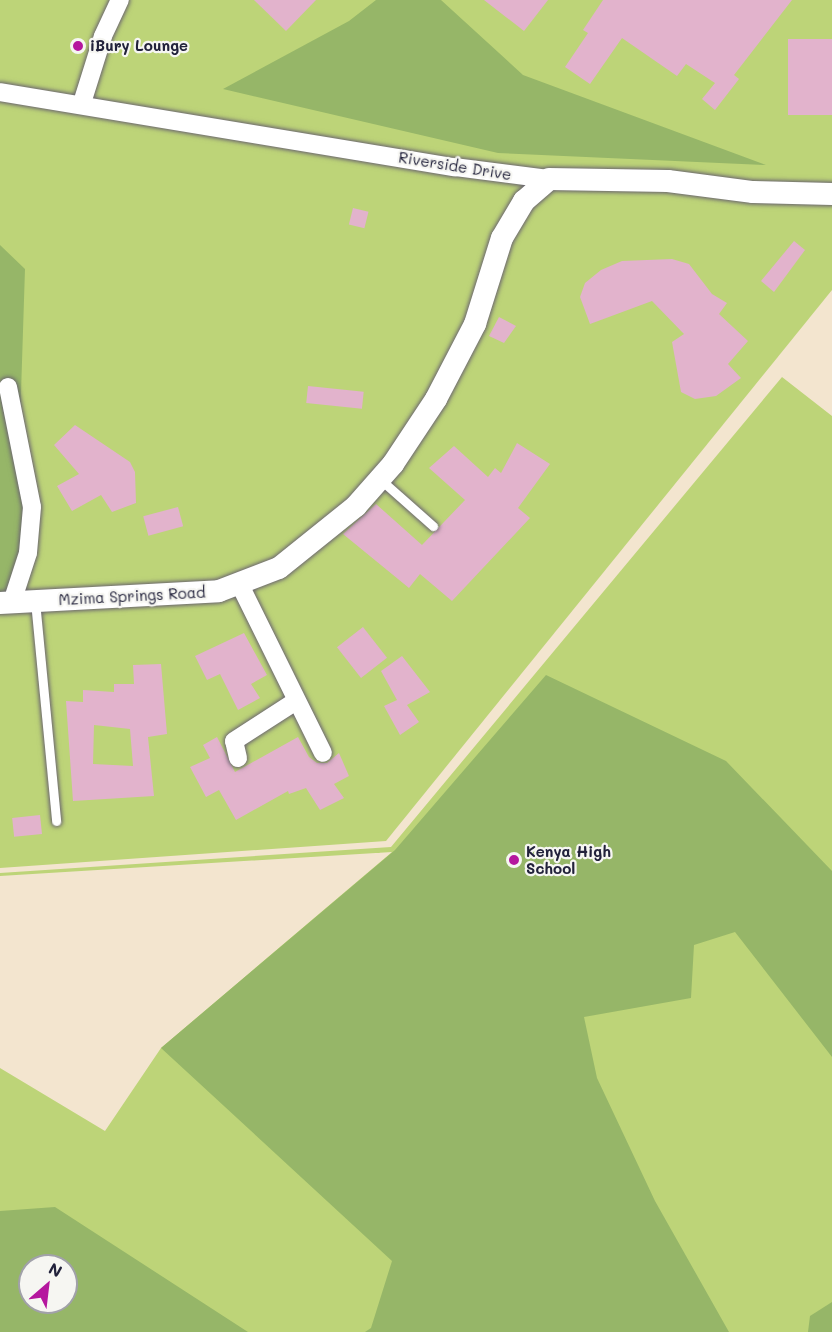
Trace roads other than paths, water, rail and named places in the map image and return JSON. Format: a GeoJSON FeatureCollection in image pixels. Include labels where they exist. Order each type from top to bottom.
{"type":"FeatureCollection","features":[{"type":"Feature","properties":{"kind":"street"},"geometry":{"type":"LineString","coordinates":[[82,103],[103,36],[120,0]]}},
{"type":"Feature","properties":{"kind":"street","name":"Riverside Drive"},"geometry":{"type":"LineString","coordinates":[[0,92],[82,103],[455,168],[549,179],[668,181],[753,192],[832,194]]}},
{"type":"Feature","properties":{"kind":"street","name":"Mzima Springs Road"},"geometry":{"type":"LineString","coordinates":[[6,603],[172,596],[240,585],[279,568],[356,506],[380,479],[436,399],[475,324],[502,238],[524,201],[549,179]]}},
{"type":"Feature","properties":{"kind":"street"},"geometry":{"type":"LineString","coordinates":[[6,603],[28,553],[32,507],[8,387]]}},
{"type":"Feature","properties":{"kind":"street"},"geometry":{"type":"LineString","coordinates":[[240,585],[323,753]]}},
{"type":"Feature","properties":{"kind":"street"},"geometry":{"type":"LineString","coordinates":[[238,758],[234,741],[297,701]]}},
{"type":"Feature","properties":{"kind":"lane"},"geometry":{"type":"LineString","coordinates":[[380,479],[433,526]]}},
{"type":"Feature","properties":{"kind":"lane"},"geometry":{"type":"LineString","coordinates":[[35,601],[56,822]]}},
{"type":"Feature","properties":{"kind":"place","name":"iBury Lounge"},"geometry":{"type":"Point","coordinates":[78,46]}},
{"type":"Feature","properties":{"kind":"place","name":"Kenya High School"},"geometry":{"type":"Point","coordinates":[514,860]}}]}
